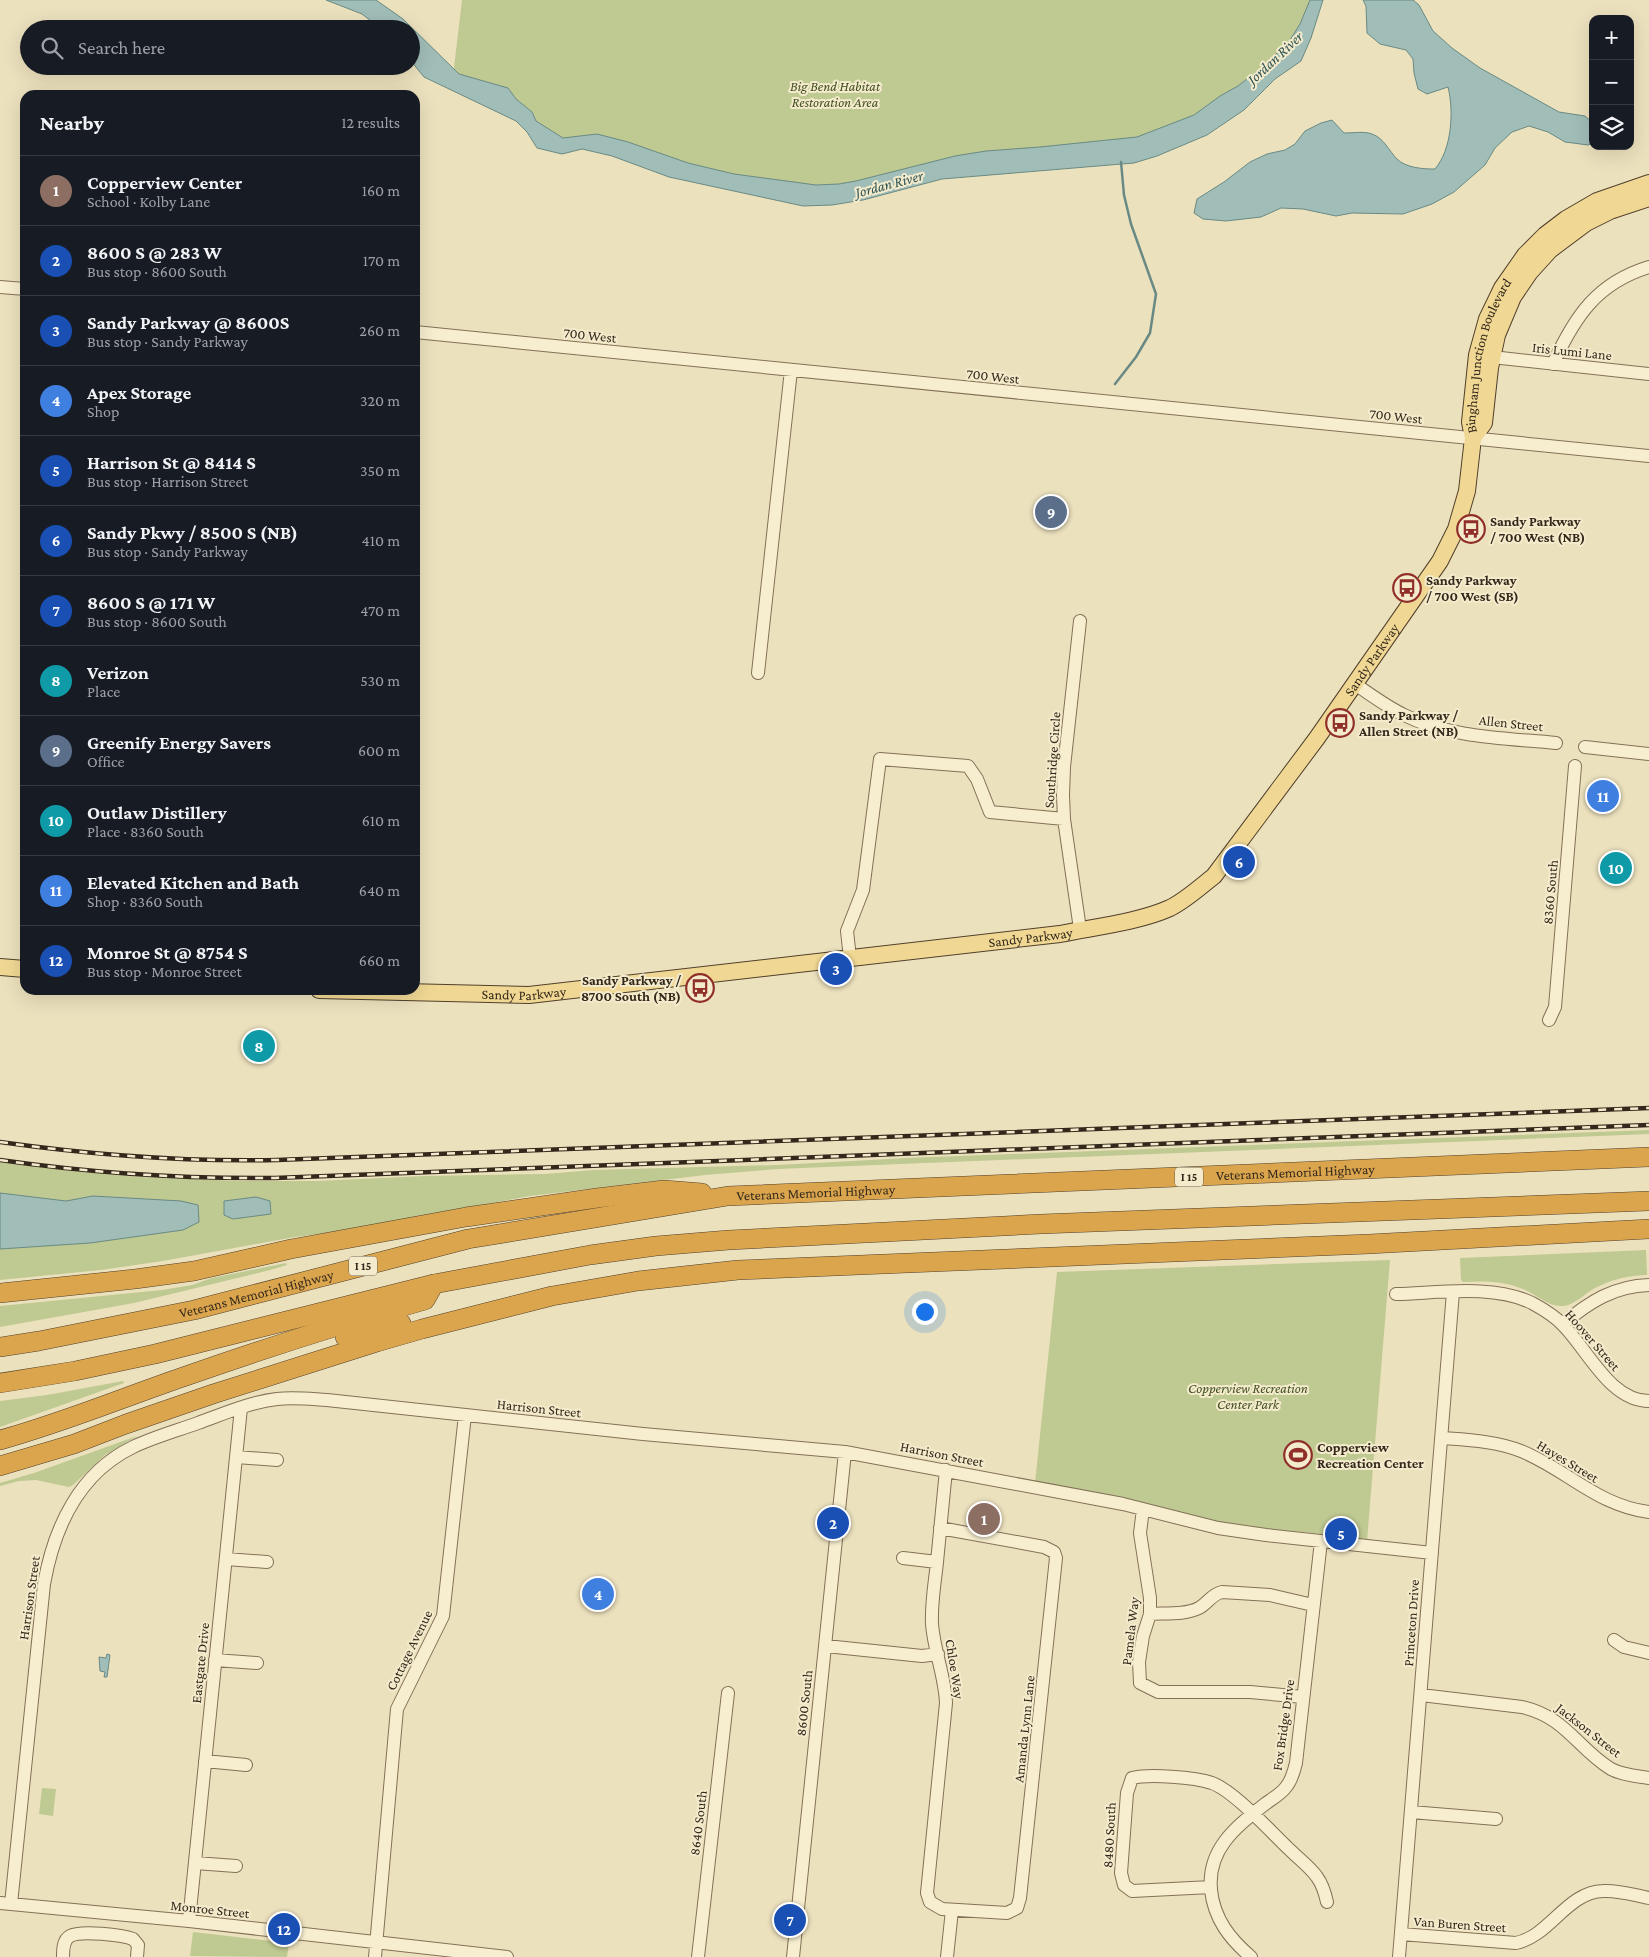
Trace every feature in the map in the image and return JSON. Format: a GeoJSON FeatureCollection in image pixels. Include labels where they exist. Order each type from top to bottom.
{"type":"FeatureCollection","features":[{"type":"Feature","properties":{"kind":"highway","name":"Veterans Memorial Highway"},"geometry":{"type":"LineString","coordinates":[[0,1347],[39,1342],[194,1310],[468,1239],[728,1196],[1649,1157]]}},
{"type":"Feature","properties":{"kind":"highway"},"geometry":{"type":"LineString","coordinates":[[0,1293],[194,1271],[291,1249],[466,1217],[597,1198],[664,1190],[728,1196]]}},
{"type":"Feature","properties":{"kind":"highway"},"geometry":{"type":"LineString","coordinates":[[0,1383],[155,1354],[434,1284],[590,1255],[656,1246],[729,1240],[1041,1224],[1649,1201]]}},
{"type":"Feature","properties":{"kind":"highway"},"geometry":{"type":"LineString","coordinates":[[0,1466],[48,1453],[144,1418],[377,1342],[552,1296],[638,1281],[738,1270],[1369,1244],[1649,1228]]}},
{"type":"Feature","properties":{"kind":"highway"},"geometry":{"type":"LineString","coordinates":[[0,1440],[42,1428],[253,1353],[426,1300],[434,1284]]}},
{"type":"Feature","properties":{"kind":"highway"},"geometry":{"type":"LineString","coordinates":[[253,1353],[315,1346],[366,1330],[569,1287],[593,1289]]}},
{"type":"Feature","properties":{"kind":"main road","name":"Bingham Junction Boulevard"},"geometry":{"type":"LineString","coordinates":[[1473,438],[1470,422],[1477,355],[1496,299],[1516,266],[1544,235],[1577,212],[1608,197],[1649,183]]}},
{"type":"Feature","properties":{"kind":"main road","name":"Bingham Junction Boulevard"},"geometry":{"type":"LineString","coordinates":[[1473,438],[1484,423],[1492,357],[1497,334],[1521,284],[1540,260],[1561,240],[1586,223],[1610,211],[1649,198]]}},
{"type":"Feature","properties":{"kind":"main road","name":"Sandy Parkway"},"geometry":{"type":"LineString","coordinates":[[420,992],[529,995],[1060,934],[1136,918],[1170,908],[1195,892],[1214,876],[1317,738],[1440,561],[1456,529],[1467,490],[1473,438]]}},
{"type":"Feature","properties":{"kind":"main road"},"geometry":{"type":"LineString","coordinates":[[0,967],[20,969]]}},
{"type":"Feature","properties":{"kind":"street"},"geometry":{"type":"LineString","coordinates":[[1553,364],[1572,326],[1590,302],[1615,281],[1630,273],[1649,267]]}},
{"type":"Feature","properties":{"kind":"street"},"geometry":{"type":"LineString","coordinates":[[0,287],[20,289]]}},
{"type":"Feature","properties":{"kind":"street","name":"700 West"},"geometry":{"type":"LineString","coordinates":[[420,333],[1649,456]]}},
{"type":"Feature","properties":{"kind":"street","name":"Iris Lumi Lane"},"geometry":{"type":"LineString","coordinates":[[1492,357],[1649,374]]}},
{"type":"Feature","properties":{"kind":"street"},"geometry":{"type":"LineString","coordinates":[[758,673],[791,370]]}},
{"type":"Feature","properties":{"kind":"street","name":"Southridge Circle"},"geometry":{"type":"LineString","coordinates":[[1080,622],[1064,766],[1064,819],[1080,930]]}},
{"type":"Feature","properties":{"kind":"street","name":"Allen Street"},"geometry":{"type":"LineString","coordinates":[[1355,684],[1405,716],[1442,729],[1478,736],[1556,743]]}},
{"type":"Feature","properties":{"kind":"street"},"geometry":{"type":"LineString","coordinates":[[1585,747],[1649,754]]}},
{"type":"Feature","properties":{"kind":"street"},"geometry":{"type":"LineString","coordinates":[[850,958],[848,931],[863,890],[880,759],[968,766],[977,779],[990,812],[1064,819]]}},
{"type":"Feature","properties":{"kind":"street","name":"8360 South"},"geometry":{"type":"LineString","coordinates":[[1549,1020],[1555,1007],[1576,766]]}},
{"type":"Feature","properties":{"kind":"street"},"geometry":{"type":"LineString","coordinates":[[1563,1324],[1589,1303],[1603,1295],[1620,1289],[1649,1285]]}},
{"type":"Feature","properties":{"kind":"street","name":"Princeton Drive"},"geometry":{"type":"LineString","coordinates":[[1399,1957],[1453,1292]]}},
{"type":"Feature","properties":{"kind":"street","name":"Hoover Street"},"geometry":{"type":"LineString","coordinates":[[1396,1294],[1479,1292],[1516,1297],[1532,1303],[1563,1324],[1614,1387],[1634,1399],[1649,1401]]}},
{"type":"Feature","properties":{"kind":"street","name":"Harrison Street"},"geometry":{"type":"LineString","coordinates":[[5,1903],[44,1584],[49,1556],[58,1530],[71,1505],[83,1487],[115,1457],[153,1438],[241,1408],[276,1399],[294,1398],[845,1452],[1143,1509],[1218,1528],[1432,1553]]}},
{"type":"Feature","properties":{"kind":"street","name":"Eastgate Drive"},"geometry":{"type":"LineString","coordinates":[[189,1921],[241,1408]]}},
{"type":"Feature","properties":{"kind":"street","name":"Cottage Avenue"},"geometry":{"type":"LineString","coordinates":[[375,1957],[398,1709],[444,1616],[465,1415]]}},
{"type":"Feature","properties":{"kind":"street","name":"Hayes Street"},"geometry":{"type":"LineString","coordinates":[[1441,1438],[1481,1441],[1520,1450],[1590,1492],[1625,1507],[1649,1512]]}},
{"type":"Feature","properties":{"kind":"street","name":"8600 South"},"geometry":{"type":"LineString","coordinates":[[793,1957],[845,1452]]}},
{"type":"Feature","properties":{"kind":"street"},"geometry":{"type":"LineString","coordinates":[[236,1457],[277,1460]]}},
{"type":"Feature","properties":{"kind":"street","name":"Chloe Way"},"geometry":{"type":"LineString","coordinates":[[946,1470],[932,1605],[932,1624],[946,1689],[946,1703],[927,1893],[930,1902],[936,1906],[952,1910]]}},
{"type":"Feature","properties":{"kind":"street","name":"Pamela Way"},"geometry":{"type":"LineString","coordinates":[[1143,1509],[1140,1533],[1150,1598],[1150,1614],[1143,1636],[1139,1662],[1140,1684],[1158,1692],[1250,1692],[1303,1697]]}},
{"type":"Feature","properties":{"kind":"street","name":"Amanda Lynn Lane"},"geometry":{"type":"LineString","coordinates":[[940,1528],[1044,1546],[1054,1552],[1056,1558],[1056,1574],[1020,1898],[1017,1908],[1007,1914],[952,1910]]}},
{"type":"Feature","properties":{"kind":"street","name":"Fox Bridge Drive"},"geometry":{"type":"LineString","coordinates":[[1251,1957],[1239,1947],[1222,1925],[1216,1913],[1211,1887],[1213,1864],[1223,1842],[1252,1814],[1286,1787],[1292,1776],[1296,1763],[1321,1541]]}},
{"type":"Feature","properties":{"kind":"street"},"geometry":{"type":"LineString","coordinates":[[903,1558],[937,1562]]}},
{"type":"Feature","properties":{"kind":"street"},"geometry":{"type":"LineString","coordinates":[[226,1559],[267,1562]]}},
{"type":"Feature","properties":{"kind":"street"},"geometry":{"type":"LineString","coordinates":[[1150,1614],[1174,1613],[1196,1609],[1205,1604],[1215,1594],[1222,1592],[1270,1595],[1313,1605]]}},
{"type":"Feature","properties":{"kind":"street"},"geometry":{"type":"LineString","coordinates":[[1614,1640],[1624,1647],[1649,1653]]}},
{"type":"Feature","properties":{"kind":"street"},"geometry":{"type":"LineString","coordinates":[[826,1646],[922,1656],[938,1654]]}},
{"type":"Feature","properties":{"kind":"street"},"geometry":{"type":"LineString","coordinates":[[216,1660],[257,1663]]}},
{"type":"Feature","properties":{"kind":"street","name":"8640 South"},"geometry":{"type":"LineString","coordinates":[[698,1957],[728,1693]]}},
{"type":"Feature","properties":{"kind":"street","name":"Jackson Street"},"geometry":{"type":"LineString","coordinates":[[1421,1696],[1537,1710],[1560,1724],[1612,1769],[1623,1774],[1649,1778]]}},
{"type":"Feature","properties":{"kind":"street"},"geometry":{"type":"LineString","coordinates":[[205,1761],[246,1765]]}},
{"type":"Feature","properties":{"kind":"street","name":"8480 South"},"geometry":{"type":"LineString","coordinates":[[1211,1887],[1132,1891],[1124,1885],[1121,1873],[1126,1793],[1132,1778],[1150,1776],[1211,1783],[1223,1789],[1252,1814]]}},
{"type":"Feature","properties":{"kind":"street"},"geometry":{"type":"LineString","coordinates":[[1411,1812],[1496,1820]]}},
{"type":"Feature","properties":{"kind":"street"},"geometry":{"type":"LineString","coordinates":[[1252,1814],[1317,1877],[1324,1889],[1327,1902]]}},
{"type":"Feature","properties":{"kind":"street"},"geometry":{"type":"LineString","coordinates":[[195,1863],[236,1866]]}},
{"type":"Feature","properties":{"kind":"street","name":"Van Buren Street"},"geometry":{"type":"LineString","coordinates":[[1400,1934],[1516,1943],[1526,1941],[1534,1936],[1578,1899],[1590,1893],[1614,1891],[1649,1898]]}},
{"type":"Feature","properties":{"kind":"street","name":"Monroe Street"},"geometry":{"type":"LineString","coordinates":[[5,1903],[189,1921],[507,1957]]}},
{"type":"Feature","properties":{"kind":"street"},"geometry":{"type":"LineString","coordinates":[[947,1957],[952,1910]]}},
{"type":"Feature","properties":{"kind":"street"},"geometry":{"type":"LineString","coordinates":[[101,1934],[102,1912]]}},
{"type":"Feature","properties":{"kind":"street"},"geometry":{"type":"LineString","coordinates":[[63,1957],[66,1940],[71,1935],[77,1934],[101,1934],[133,1939],[138,1945],[137,1957]]}},
{"type":"Feature","properties":{"kind":"green space","name":"Big Bend Habitat Restoration Area"},"geometry":{"type":"Polygon","coordinates":[[[462,0],[1314,0],[1304,27],[1257,81],[1147,142],[874,184],[789,187],[549,138],[453,76],[462,0]]]}},
{"type":"Feature","properties":{"kind":"green space"},"geometry":{"type":"Polygon","coordinates":[[[1649,1130],[1649,1134],[778,1169],[705,1175],[530,1196],[341,1231],[295,1237],[163,1261],[101,1270],[0,1280],[0,1162],[138,1177],[242,1181],[317,1181],[425,1176],[545,1174],[594,1170],[777,1165],[907,1158],[1649,1130]]]}},
{"type":"Feature","properties":{"kind":"green space"},"geometry":{"type":"Polygon","coordinates":[[[1646,1250],[1647,1275],[1620,1278],[1595,1288],[1575,1302],[1562,1306],[1546,1302],[1525,1290],[1506,1284],[1463,1282],[1461,1280],[1460,1258],[1646,1250]]]}},
{"type":"Feature","properties":{"kind":"green space","name":"Copperview Recreation Center Park"},"geometry":{"type":"Polygon","coordinates":[[[1390,1260],[1367,1541],[1222,1523],[1092,1492],[1035,1483],[1057,1272],[1390,1260]]]}},
{"type":"Feature","properties":{"kind":"green space"},"geometry":{"type":"Polygon","coordinates":[[[286,1263],[287,1265],[270,1270],[134,1303],[0,1327],[0,1306],[162,1290],[286,1263]]]}},
{"type":"Feature","properties":{"kind":"green space"},"geometry":{"type":"Polygon","coordinates":[[[123,1381],[124,1383],[0,1427],[0,1401],[47,1395],[123,1381]]]}},
{"type":"Feature","properties":{"kind":"green space"},"geometry":{"type":"Polygon","coordinates":[[[137,1436],[105,1455],[69,1487],[36,1480],[19,1481],[0,1486],[0,1483],[34,1473],[137,1436]]]}},
{"type":"Feature","properties":{"kind":"green space"},"geometry":{"type":"Polygon","coordinates":[[[42,1788],[56,1789],[53,1816],[39,1814],[42,1788]]]}},
{"type":"Feature","properties":{"kind":"green space"},"geometry":{"type":"Polygon","coordinates":[[[193,1932],[289,1943],[287,1957],[190,1956],[193,1932]]]}},
{"type":"Feature","properties":{"kind":"water"},"geometry":{"type":"Polygon","coordinates":[[[326,0],[376,0],[404,20],[370,20],[362,14],[326,0]]]}},
{"type":"Feature","properties":{"kind":"water","name":"Jordan River"},"geometry":{"type":"Polygon","coordinates":[[[1310,0],[1323,0],[1311,38],[1301,61],[1275,79],[1244,110],[1207,135],[1157,156],[1134,163],[942,179],[863,200],[832,205],[803,206],[669,177],[612,156],[582,149],[562,154],[537,148],[527,132],[516,121],[424,77],[420,72],[420,36],[459,74],[508,88],[516,99],[532,112],[536,121],[563,138],[597,134],[628,142],[688,163],[734,174],[816,185],[839,184],[955,156],[986,151],[1137,137],[1194,115],[1220,96],[1238,86],[1265,65],[1290,40],[1300,24],[1310,0]]]}},
{"type":"Feature","properties":{"kind":"water"},"geometry":{"type":"Polygon","coordinates":[[[1363,0],[1413,0],[1419,5],[1433,31],[1452,48],[1480,68],[1559,112],[1585,116],[1589,120],[1589,145],[1565,142],[1548,132],[1529,126],[1512,132],[1495,148],[1485,165],[1454,192],[1432,204],[1403,214],[1352,213],[1336,216],[1303,209],[1281,208],[1261,217],[1226,221],[1203,219],[1194,213],[1197,199],[1224,182],[1250,162],[1267,154],[1285,150],[1295,144],[1305,131],[1332,120],[1344,133],[1366,133],[1376,136],[1397,159],[1405,164],[1435,169],[1445,151],[1450,130],[1451,107],[1448,87],[1427,94],[1418,89],[1413,59],[1406,50],[1380,44],[1367,33],[1366,6],[1363,0]]]}},
{"type":"Feature","properties":{"kind":"water"},"geometry":{"type":"Polygon","coordinates":[[[0,1193],[66,1201],[93,1196],[181,1201],[198,1205],[199,1222],[183,1230],[90,1243],[0,1249],[0,1193]]]}},
{"type":"Feature","properties":{"kind":"water"},"geometry":{"type":"Polygon","coordinates":[[[256,1197],[270,1201],[271,1214],[233,1219],[224,1215],[224,1201],[256,1197]]]}},
{"type":"Feature","properties":{"kind":"water"},"geometry":{"type":"Polygon","coordinates":[[[107,1654],[110,1655],[107,1677],[104,1677],[105,1672],[100,1671],[99,1657],[106,1658],[107,1654]]]}},
{"type":"Feature","properties":{"kind":"waterway"},"geometry":{"type":"LineString","coordinates":[[1115,384],[1136,357],[1150,333],[1156,294],[1131,224],[1124,195],[1121,162]]}},
{"type":"Feature","properties":{"kind":"railway"},"geometry":{"type":"LineString","coordinates":[[0,1142],[138,1157],[207,1160],[277,1160],[1649,1108]]}},
{"type":"Feature","properties":{"kind":"railway"},"geometry":{"type":"LineString","coordinates":[[0,1160],[137,1174],[275,1178],[1649,1125]]}},
{"type":"Feature","properties":{"kind":"place","name":"Greenify Energy Savers"},"geometry":{"type":"Point","coordinates":[1051,512]}},
{"type":"Feature","properties":{"kind":"place","name":"Sandy Parkway / 700 West (NB)"},"geometry":{"type":"Point","coordinates":[1471,529]}},
{"type":"Feature","properties":{"kind":"place","name":"Sandy Parkway / 700 West (SB)"},"geometry":{"type":"Point","coordinates":[1407,588]}},
{"type":"Feature","properties":{"kind":"place","name":"Sandy Parkway / Allen Street (NB)"},"geometry":{"type":"Point","coordinates":[1340,723]}},
{"type":"Feature","properties":{"kind":"place","name":"Elevated Kitchen and Bath"},"geometry":{"type":"Point","coordinates":[1603,796]}},
{"type":"Feature","properties":{"kind":"place","name":"Sandy Pkwy / 8500 S (NB)"},"geometry":{"type":"Point","coordinates":[1239,862]}},
{"type":"Feature","properties":{"kind":"place","name":"Outlaw Distillery"},"geometry":{"type":"Point","coordinates":[1616,868]}},
{"type":"Feature","properties":{"kind":"place","name":"Sandy Parkway @ 8600S"},"geometry":{"type":"Point","coordinates":[836,969]}},
{"type":"Feature","properties":{"kind":"place","name":"Sandy Parkway / 8700 South (NB)"},"geometry":{"type":"Point","coordinates":[700,988]}},
{"type":"Feature","properties":{"kind":"place","name":"Verizon"},"geometry":{"type":"Point","coordinates":[259,1046]}},
{"type":"Feature","properties":{"kind":"place","name":"Copperview Recreation Center"},"geometry":{"type":"Point","coordinates":[1298,1455]}},
{"type":"Feature","properties":{"kind":"place","name":"Copperview Center"},"geometry":{"type":"Point","coordinates":[984,1519]}},
{"type":"Feature","properties":{"kind":"place","name":"8600 S @ 283 W"},"geometry":{"type":"Point","coordinates":[833,1523]}},
{"type":"Feature","properties":{"kind":"place","name":"Harrison St @ 8414 S"},"geometry":{"type":"Point","coordinates":[1341,1534]}},
{"type":"Feature","properties":{"kind":"place","name":"Apex Storage"},"geometry":{"type":"Point","coordinates":[598,1594]}},
{"type":"Feature","properties":{"kind":"place","name":"8600 S @ 171 W"},"geometry":{"type":"Point","coordinates":[790,1920]}},
{"type":"Feature","properties":{"kind":"place","name":"Monroe St @ 8754 S"},"geometry":{"type":"Point","coordinates":[284,1929]}}]}
